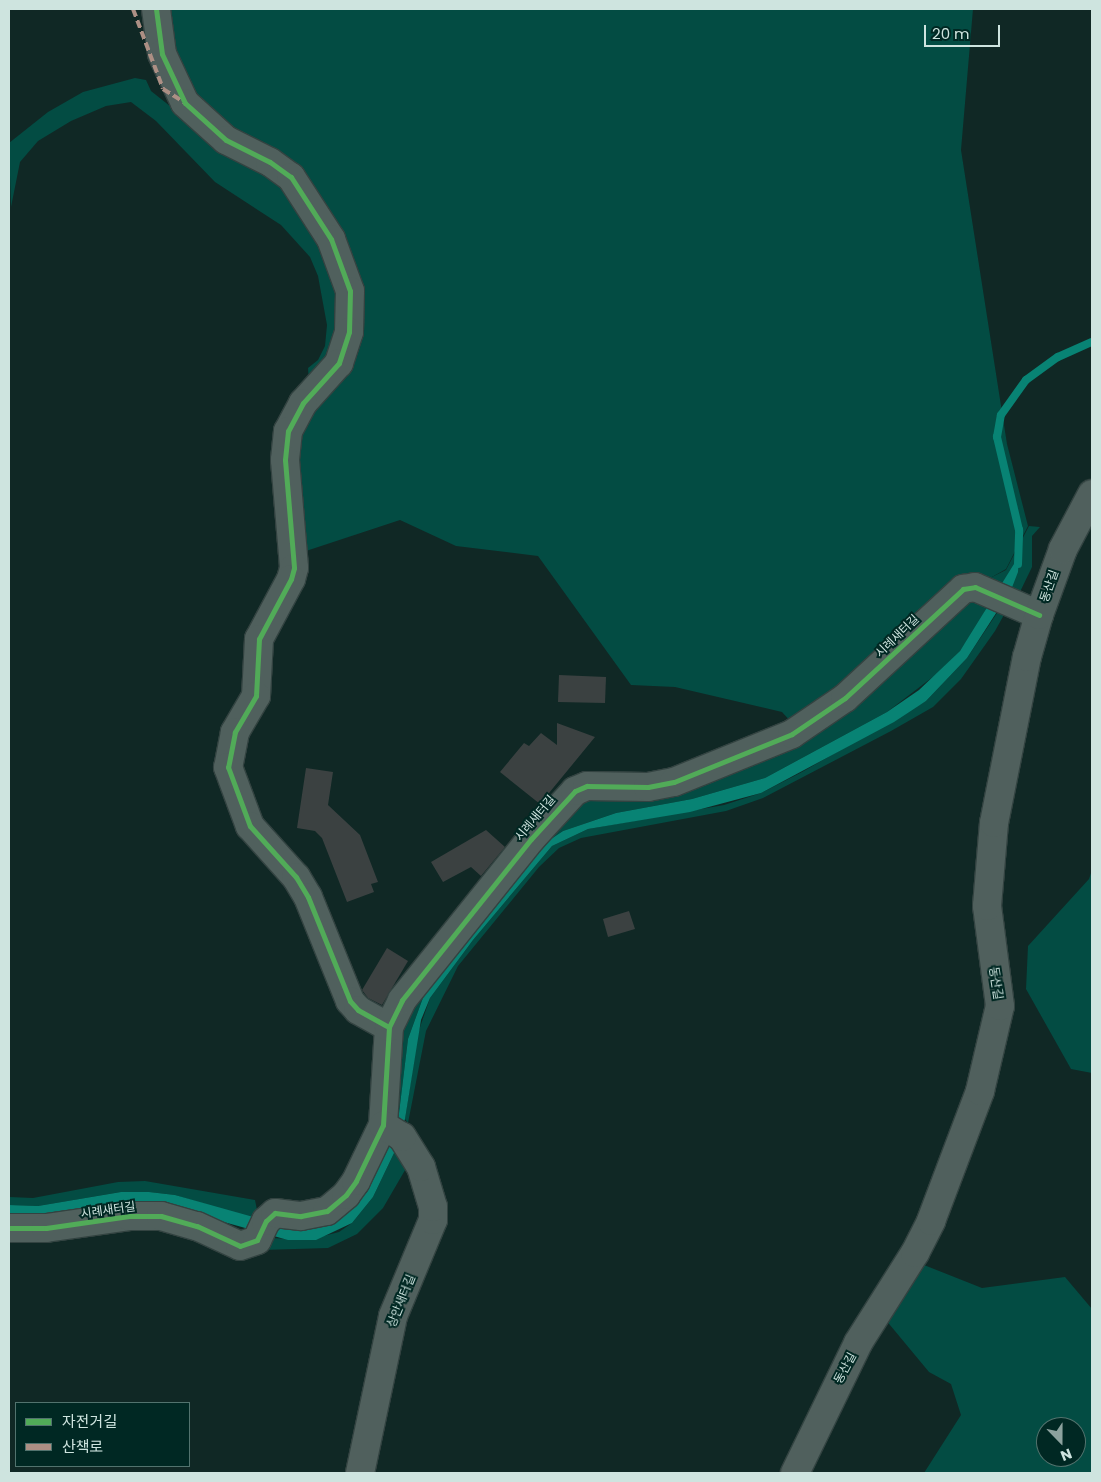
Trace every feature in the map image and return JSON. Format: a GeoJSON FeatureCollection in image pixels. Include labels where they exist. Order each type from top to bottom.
{"type":"FeatureCollection","features":[{"type":"Feature","properties":{"kind":"street"},"geometry":{"type":"LineString","coordinates":[[156,9],[162,54],[185,103],[226,140],[270,162],[291,177],[331,239],[350,291],[349,332],[339,363],[303,403],[288,432],[285,460],[294,568],[288,585],[259,639],[256,696],[235,732],[228,767],[250,826],[296,877],[308,897],[350,1001],[358,1010],[388,1026]]}},
{"type":"Feature","properties":{"kind":"street","name":"동산길"},"geometry":{"type":"LineString","coordinates":[[795,1473],[858,1343],[915,1253],[932,1221],[980,1091],[995,1035],[1000,1006],[987,906],[994,823],[1027,657],[1039,615],[1063,549],[1092,494]]}},
{"type":"Feature","properties":{"kind":"street","name":"시례새터길"},"geometry":{"type":"LineString","coordinates":[[9,1228],[46,1228],[143,1215],[180,1220],[240,1246],[253,1243],[275,1214],[316,1214],[337,1204],[392,1131],[388,1026],[402,1000],[561,802],[574,791],[587,786],[648,787],[674,782],[792,734],[846,698],[954,595],[968,588],[985,591],[1039,615]]}},
{"type":"Feature","properties":{"kind":"street","name":"상안새터길"},"geometry":{"type":"LineString","coordinates":[[360,1473],[393,1316],[433,1220],[433,1207],[422,1167],[392,1131]]}},
{"type":"Feature","properties":{"kind":"shaded area"},"geometry":{"type":"Polygon","coordinates":[[[161,9],[973,9],[961,150],[1007,444],[1028,526],[1006,569],[925,615],[793,724],[782,712],[675,687],[631,685],[538,556],[456,546],[400,520],[306,551],[297,460],[303,421],[345,366],[335,236],[191,98],[161,9]]]}},
{"type":"Feature","properties":{"kind":"shaded area"},"geometry":{"type":"Polygon","coordinates":[[[135,78],[146,80],[151,91],[180,114],[280,174],[331,253],[343,332],[309,384],[308,368],[318,360],[325,346],[327,325],[318,276],[310,257],[281,225],[215,182],[156,121],[131,102],[106,106],[71,121],[38,141],[20,162],[11,207],[9,143],[48,112],[83,92],[135,78]]]}},
{"type":"Feature","properties":{"kind":"shaded area"},"geometry":{"type":"Polygon","coordinates":[[[1029,526],[1040,527],[1032,536],[1032,567],[1018,596],[982,582],[1006,570],[1029,526]]]}},
{"type":"Feature","properties":{"kind":"shaded area"},"geometry":{"type":"Polygon","coordinates":[[[1019,556],[1018,572],[1011,590],[967,658],[926,701],[894,722],[761,793],[690,812],[588,829],[552,846],[473,940],[430,998],[421,1020],[405,1119],[395,1151],[373,1197],[352,1223],[316,1240],[288,1240],[156,1203],[133,1201],[45,1215],[9,1215],[9,1205],[38,1206],[121,1192],[149,1192],[175,1195],[292,1228],[313,1229],[339,1220],[367,1192],[388,1148],[399,1113],[408,1039],[424,995],[548,841],[563,831],[616,813],[692,799],[765,778],[887,712],[919,690],[960,651],[1019,556]]]}},
{"type":"Feature","properties":{"kind":"shaded area"},"geometry":{"type":"Polygon","coordinates":[[[963,598],[988,605],[978,625],[960,651],[938,673],[887,712],[765,778],[692,799],[616,813],[563,831],[548,841],[424,995],[408,1039],[399,1113],[396,1110],[399,1026],[526,859],[579,807],[595,796],[738,765],[963,598]]]}},
{"type":"Feature","properties":{"kind":"shaded area"},"geometry":{"type":"Polygon","coordinates":[[[999,610],[1005,613],[995,631],[961,679],[933,707],[891,731],[763,798],[726,811],[581,838],[559,848],[539,867],[458,966],[426,1031],[408,1123],[405,1119],[418,1033],[430,998],[473,940],[552,846],[588,829],[724,805],[761,793],[802,772],[926,701],[967,658],[999,610]]]}},
{"type":"Feature","properties":{"kind":"shaded area"},"geometry":{"type":"Polygon","coordinates":[[[1092,870],[1092,1073],[1071,1069],[1026,989],[1028,946],[1089,879],[1092,870]]]}},
{"type":"Feature","properties":{"kind":"shaded area"},"geometry":{"type":"Polygon","coordinates":[[[385,1148],[388,1148],[380,1170],[352,1210],[326,1226],[292,1228],[385,1148]]]}},
{"type":"Feature","properties":{"kind":"shaded area"},"geometry":{"type":"Polygon","coordinates":[[[395,1151],[408,1165],[383,1208],[357,1234],[328,1248],[262,1250],[272,1238],[308,1240],[339,1232],[352,1223],[373,1197],[395,1151]]]}},
{"type":"Feature","properties":{"kind":"shaded area"},"geometry":{"type":"Polygon","coordinates":[[[145,1181],[255,1200],[257,1210],[254,1219],[175,1195],[149,1192],[121,1192],[38,1206],[9,1205],[9,1197],[33,1198],[118,1182],[145,1181]]]}},
{"type":"Feature","properties":{"kind":"shaded area"},"geometry":{"type":"Polygon","coordinates":[[[924,1265],[982,1288],[1065,1277],[1092,1309],[1092,1473],[924,1473],[961,1415],[951,1384],[929,1372],[885,1319],[924,1265]]]}},
{"type":"Feature","properties":{"kind":"building"},"geometry":{"type":"Polygon","coordinates":[[[559,675],[606,677],[605,703],[558,702],[559,675]]]}},
{"type":"Feature","properties":{"kind":"building"},"geometry":{"type":"Polygon","coordinates":[[[557,723],[595,737],[540,804],[500,772],[524,743],[529,746],[541,733],[557,745],[557,723]]]}},
{"type":"Feature","properties":{"kind":"building"},"geometry":{"type":"Polygon","coordinates":[[[306,768],[333,772],[328,805],[360,835],[378,882],[371,884],[374,892],[347,902],[322,838],[315,831],[297,828],[306,768]]]}},
{"type":"Feature","properties":{"kind":"building"},"geometry":{"type":"Polygon","coordinates":[[[486,830],[505,847],[481,876],[471,867],[443,882],[431,862],[486,830]]]}},
{"type":"Feature","properties":{"kind":"building"},"geometry":{"type":"Polygon","coordinates":[[[629,911],[635,929],[608,937],[603,919],[629,911]]]}},
{"type":"Feature","properties":{"kind":"building"},"geometry":{"type":"Polygon","coordinates":[[[387,948],[408,961],[382,1005],[368,998],[362,990],[387,948]]]}},
{"type":"Feature","properties":{"kind":"waterway"},"geometry":{"type":"LineString","coordinates":[[1018,564],[1019,530],[997,437],[1001,415],[1026,380],[1058,357],[1092,342]]}},
{"type":"Feature","properties":{"kind":"marked path"},"geometry":{"type":"LineString","coordinates":[[133,9],[163,89],[185,103]]}},
{"type":"Feature","properties":{"kind":"cycle path"},"geometry":{"type":"LineString","coordinates":[[156,9],[162,54],[185,103],[226,140],[270,162],[291,177],[331,239],[350,291],[349,332],[339,363],[303,403],[288,431],[285,460],[294,568],[291,579],[259,639],[256,696],[235,732],[228,767],[250,826],[296,877],[308,897],[350,1001],[358,1010],[389,1027]]}},
{"type":"Feature","properties":{"kind":"cycle path"},"geometry":{"type":"LineString","coordinates":[[9,1228],[46,1228],[129,1216],[161,1216],[197,1226],[240,1246],[257,1240],[266,1221],[275,1213],[301,1216],[327,1211],[346,1195],[356,1181],[383,1125],[389,1027],[402,1000],[531,839],[575,791],[587,786],[648,787],[674,782],[792,734],[845,698],[963,589],[975,587],[1039,615]]}}]}
